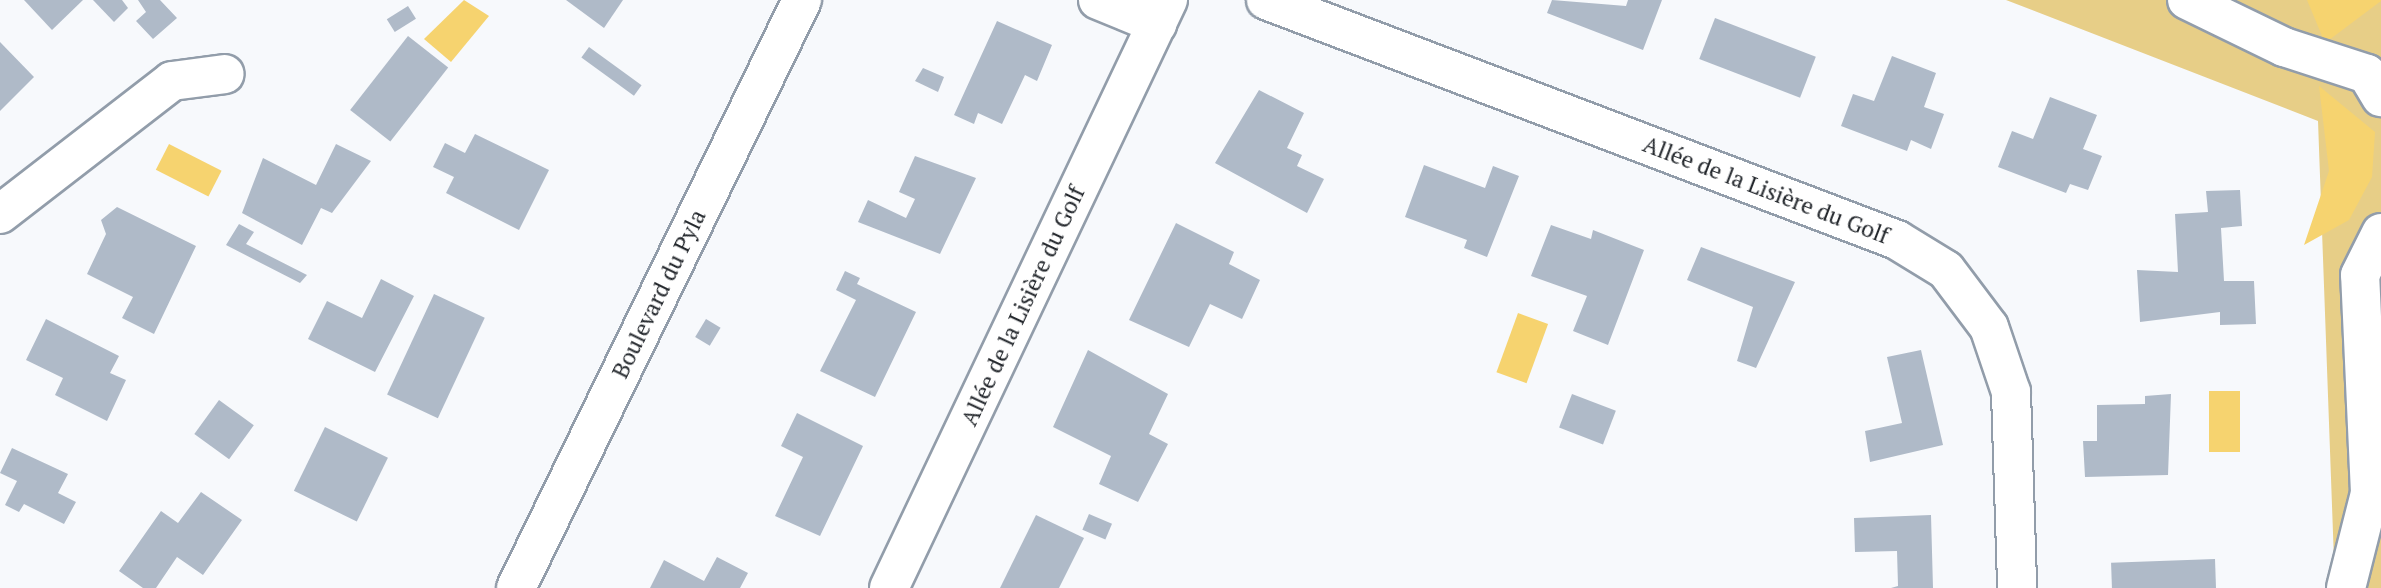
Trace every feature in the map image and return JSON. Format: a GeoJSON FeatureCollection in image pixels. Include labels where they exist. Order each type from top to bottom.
{"type":"FeatureCollection","features":[{"type":"Feature","properties":{"kind":"street","name":"Boulevard du Pyla"},"geometry":{"type":"LineString","coordinates":[[516,588],[802,0]]}},
{"type":"Feature","properties":{"kind":"street","name":"Allée de la Lisière du Golf"},"geometry":{"type":"LineString","coordinates":[[889,588],[1162,12],[1098,0]]}},
{"type":"Feature","properties":{"kind":"street","name":"Allée de la Lisière du Golf"},"geometry":{"type":"LineString","coordinates":[[1266,0],[1897,240],[1946,270],[1989,327],[2011,392],[2017,588]]}},
{"type":"Feature","properties":{"kind":"street"},"geometry":{"type":"LineString","coordinates":[[2187,0],[2284,47],[2367,74],[2381,97]]}},
{"type":"Feature","properties":{"kind":"street"},"geometry":{"type":"LineString","coordinates":[[0,214],[172,81],[225,74]]}},
{"type":"Feature","properties":{"kind":"street"},"geometry":{"type":"LineString","coordinates":[[2346,588],[2370,493],[2360,275],[2381,233]]}},
{"type":"Feature","properties":{"kind":"shaded area"},"geometry":{"type":"Polygon","coordinates":[[[464,0],[489,16],[451,62],[424,39],[464,0]]]}},
{"type":"Feature","properties":{"kind":"shaded area"},"geometry":{"type":"Polygon","coordinates":[[[2006,0],[2381,0],[2381,588],[2335,588],[2318,121],[2006,0]]]}},
{"type":"Feature","properties":{"kind":"shaded area"},"geometry":{"type":"Polygon","coordinates":[[[2307,0],[2381,0],[2381,1],[2325,43],[2307,0]]]}},
{"type":"Feature","properties":{"kind":"shaded area"},"geometry":{"type":"Polygon","coordinates":[[[2319,86],[2375,132],[2372,177],[2349,220],[2304,245],[2329,171],[2319,86]]]}},
{"type":"Feature","properties":{"kind":"shaded area"},"geometry":{"type":"Polygon","coordinates":[[[169,144],[222,171],[208,197],[156,170],[169,144]]]}},
{"type":"Feature","properties":{"kind":"shaded area"},"geometry":{"type":"Polygon","coordinates":[[[1518,313],[1548,324],[1527,383],[1496,372],[1518,313]]]}},
{"type":"Feature","properties":{"kind":"shaded area"},"geometry":{"type":"Polygon","coordinates":[[[2209,391],[2240,391],[2240,452],[2209,452],[2209,391]]]}},
{"type":"Feature","properties":{"kind":"building"},"geometry":{"type":"Polygon","coordinates":[[[24,0],[83,0],[52,30],[24,0]]]}},
{"type":"Feature","properties":{"kind":"building"},"geometry":{"type":"Polygon","coordinates":[[[93,0],[122,0],[128,8],[114,22],[93,0]]]}},
{"type":"Feature","properties":{"kind":"building"},"geometry":{"type":"Polygon","coordinates":[[[138,0],[160,0],[177,18],[153,39],[136,21],[146,12],[138,0]]]}},
{"type":"Feature","properties":{"kind":"building"},"geometry":{"type":"Polygon","coordinates":[[[566,0],[623,0],[604,28],[566,0]]]}},
{"type":"Feature","properties":{"kind":"building"},"geometry":{"type":"Polygon","coordinates":[[[1552,0],[1626,6],[1628,0],[1662,0],[1643,50],[1547,13],[1552,0]]]}},
{"type":"Feature","properties":{"kind":"building"},"geometry":{"type":"Polygon","coordinates":[[[408,6],[416,19],[395,32],[387,19],[408,6]]]}},
{"type":"Feature","properties":{"kind":"building"},"geometry":{"type":"Polygon","coordinates":[[[1715,18],[1816,57],[1800,98],[1699,59],[1715,18]]]}},
{"type":"Feature","properties":{"kind":"building"},"geometry":{"type":"Polygon","coordinates":[[[997,21],[1052,45],[1037,81],[1025,75],[1002,124],[978,113],[974,124],[954,115],[997,21]]]}},
{"type":"Feature","properties":{"kind":"building"},"geometry":{"type":"Polygon","coordinates":[[[408,36],[448,67],[390,141],[350,110],[408,36]]]}},
{"type":"Feature","properties":{"kind":"building"},"geometry":{"type":"Polygon","coordinates":[[[0,42],[34,77],[0,111],[0,42]]]}},
{"type":"Feature","properties":{"kind":"building"},"geometry":{"type":"Polygon","coordinates":[[[589,47],[642,85],[634,96],[581,58],[589,47]]]}},
{"type":"Feature","properties":{"kind":"building"},"geometry":{"type":"Polygon","coordinates":[[[1892,56],[1936,73],[1924,107],[1944,114],[1931,149],[1911,140],[1907,151],[1841,126],[1853,94],[1874,101],[1892,56]]]}},
{"type":"Feature","properties":{"kind":"building"},"geometry":{"type":"Polygon","coordinates":[[[923,68],[944,77],[938,92],[915,81],[923,68]]]}},
{"type":"Feature","properties":{"kind":"building"},"geometry":{"type":"Polygon","coordinates":[[[1259,90],[1304,113],[1287,148],[1302,155],[1297,166],[1324,179],[1307,213],[1215,163],[1259,90]]]}},
{"type":"Feature","properties":{"kind":"building"},"geometry":{"type":"Polygon","coordinates":[[[2050,97],[2097,115],[2083,149],[2102,156],[2088,190],[2070,184],[2066,193],[1998,167],[2012,131],[2033,139],[2050,97]]]}},
{"type":"Feature","properties":{"kind":"building"},"geometry":{"type":"Polygon","coordinates":[[[475,134],[549,170],[519,230],[446,193],[454,177],[433,167],[445,143],[465,153],[475,134]]]}},
{"type":"Feature","properties":{"kind":"building"},"geometry":{"type":"Polygon","coordinates":[[[336,144],[371,161],[332,213],[321,208],[302,245],[242,213],[263,158],[316,185],[336,144]]]}},
{"type":"Feature","properties":{"kind":"building"},"geometry":{"type":"Polygon","coordinates":[[[915,156],[976,178],[940,254],[858,222],[868,200],[906,218],[915,199],[899,192],[915,156]]]}},
{"type":"Feature","properties":{"kind":"building"},"geometry":{"type":"Polygon","coordinates":[[[1424,165],[1485,188],[1493,166],[1519,176],[1487,257],[1464,248],[1467,240],[1405,217],[1424,165]]]}},
{"type":"Feature","properties":{"kind":"building"},"geometry":{"type":"Polygon","coordinates":[[[2240,190],[2242,226],[2221,228],[2224,281],[2254,281],[2256,324],[2220,325],[2220,312],[2140,322],[2137,270],[2178,272],[2175,214],[2208,212],[2206,191],[2240,190]]]}},
{"type":"Feature","properties":{"kind":"building"},"geometry":{"type":"Polygon","coordinates":[[[117,207],[196,246],[154,334],[122,318],[133,297],[87,274],[106,234],[101,220],[117,207]]]}},
{"type":"Feature","properties":{"kind":"building"},"geometry":{"type":"Polygon","coordinates":[[[1176,223],[1234,252],[1229,264],[1260,280],[1242,319],[1210,304],[1189,347],[1129,320],[1176,223]]]}},
{"type":"Feature","properties":{"kind":"building"},"geometry":{"type":"Polygon","coordinates":[[[239,224],[254,232],[246,244],[307,275],[300,283],[226,245],[239,224]]]}},
{"type":"Feature","properties":{"kind":"building"},"geometry":{"type":"Polygon","coordinates":[[[1551,225],[1591,239],[1593,230],[1644,250],[1608,345],[1573,331],[1587,296],[1531,276],[1551,225]]]}},
{"type":"Feature","properties":{"kind":"building"},"geometry":{"type":"Polygon","coordinates":[[[1701,247],[1795,282],[1756,368],[1737,361],[1753,307],[1687,280],[1701,247]]]}},
{"type":"Feature","properties":{"kind":"building"},"geometry":{"type":"Polygon","coordinates":[[[845,271],[860,278],[857,284],[916,312],[875,397],[820,371],[856,300],[836,290],[845,271]]]}},
{"type":"Feature","properties":{"kind":"building"},"geometry":{"type":"Polygon","coordinates":[[[381,279],[414,296],[375,372],[308,339],[327,301],[362,318],[381,279]]]}},
{"type":"Feature","properties":{"kind":"building"},"geometry":{"type":"Polygon","coordinates":[[[434,294],[485,318],[438,418],[387,395],[434,294]]]}},
{"type":"Feature","properties":{"kind":"building"},"geometry":{"type":"Polygon","coordinates":[[[46,319],[119,356],[110,373],[126,380],[107,421],[55,395],[63,378],[26,360],[46,319]]]}},
{"type":"Feature","properties":{"kind":"building"},"geometry":{"type":"Polygon","coordinates":[[[706,319],[721,328],[710,346],[695,337],[706,319]]]}},
{"type":"Feature","properties":{"kind":"building"},"geometry":{"type":"Polygon","coordinates":[[[1088,350],[1168,394],[1149,434],[1168,444],[1138,502],[1099,484],[1111,456],[1053,427],[1088,350]]]}},
{"type":"Feature","properties":{"kind":"building"},"geometry":{"type":"Polygon","coordinates":[[[1921,350],[1943,445],[1870,462],[1865,431],[1902,423],[1887,357],[1921,350]]]}},
{"type":"Feature","properties":{"kind":"building"},"geometry":{"type":"Polygon","coordinates":[[[1572,394],[1616,411],[1603,444],[1559,428],[1572,394]]]}},
{"type":"Feature","properties":{"kind":"building"},"geometry":{"type":"Polygon","coordinates":[[[2171,394],[2168,475],[2085,477],[2083,441],[2097,441],[2097,405],[2145,404],[2145,396],[2171,394]]]}},
{"type":"Feature","properties":{"kind":"building"},"geometry":{"type":"Polygon","coordinates":[[[219,400],[254,425],[229,459],[194,434],[219,400]]]}},
{"type":"Feature","properties":{"kind":"building"},"geometry":{"type":"Polygon","coordinates":[[[797,413],[863,446],[820,536],[775,516],[803,457],[781,446],[797,413]]]}},
{"type":"Feature","properties":{"kind":"building"},"geometry":{"type":"Polygon","coordinates":[[[325,427],[388,458],[357,522],[294,491],[325,427]]]}},
{"type":"Feature","properties":{"kind":"building"},"geometry":{"type":"Polygon","coordinates":[[[12,448],[68,474],[58,493],[76,502],[64,524],[24,504],[19,512],[5,505],[17,481],[0,473],[12,448]]]}},
{"type":"Feature","properties":{"kind":"building"},"geometry":{"type":"Polygon","coordinates":[[[201,492],[242,520],[203,575],[177,557],[156,588],[143,588],[119,571],[161,511],[178,523],[201,492]]]}},
{"type":"Feature","properties":{"kind":"building"},"geometry":{"type":"Polygon","coordinates":[[[1089,514],[1112,524],[1105,539],[1082,530],[1089,514]]]}},
{"type":"Feature","properties":{"kind":"building"},"geometry":{"type":"Polygon","coordinates":[[[1036,515],[1084,538],[1059,588],[1000,588],[1036,515]]]}},
{"type":"Feature","properties":{"kind":"building"},"geometry":{"type":"Polygon","coordinates":[[[1931,515],[1933,588],[1891,588],[1898,586],[1897,551],[1855,552],[1854,518],[1931,515]]]}},
{"type":"Feature","properties":{"kind":"building"},"geometry":{"type":"Polygon","coordinates":[[[717,557],[748,573],[740,588],[650,588],[664,560],[704,581],[717,557]]]}},
{"type":"Feature","properties":{"kind":"building"},"geometry":{"type":"Polygon","coordinates":[[[2215,559],[2216,588],[2112,588],[2111,563],[2215,559]]]}}]}
